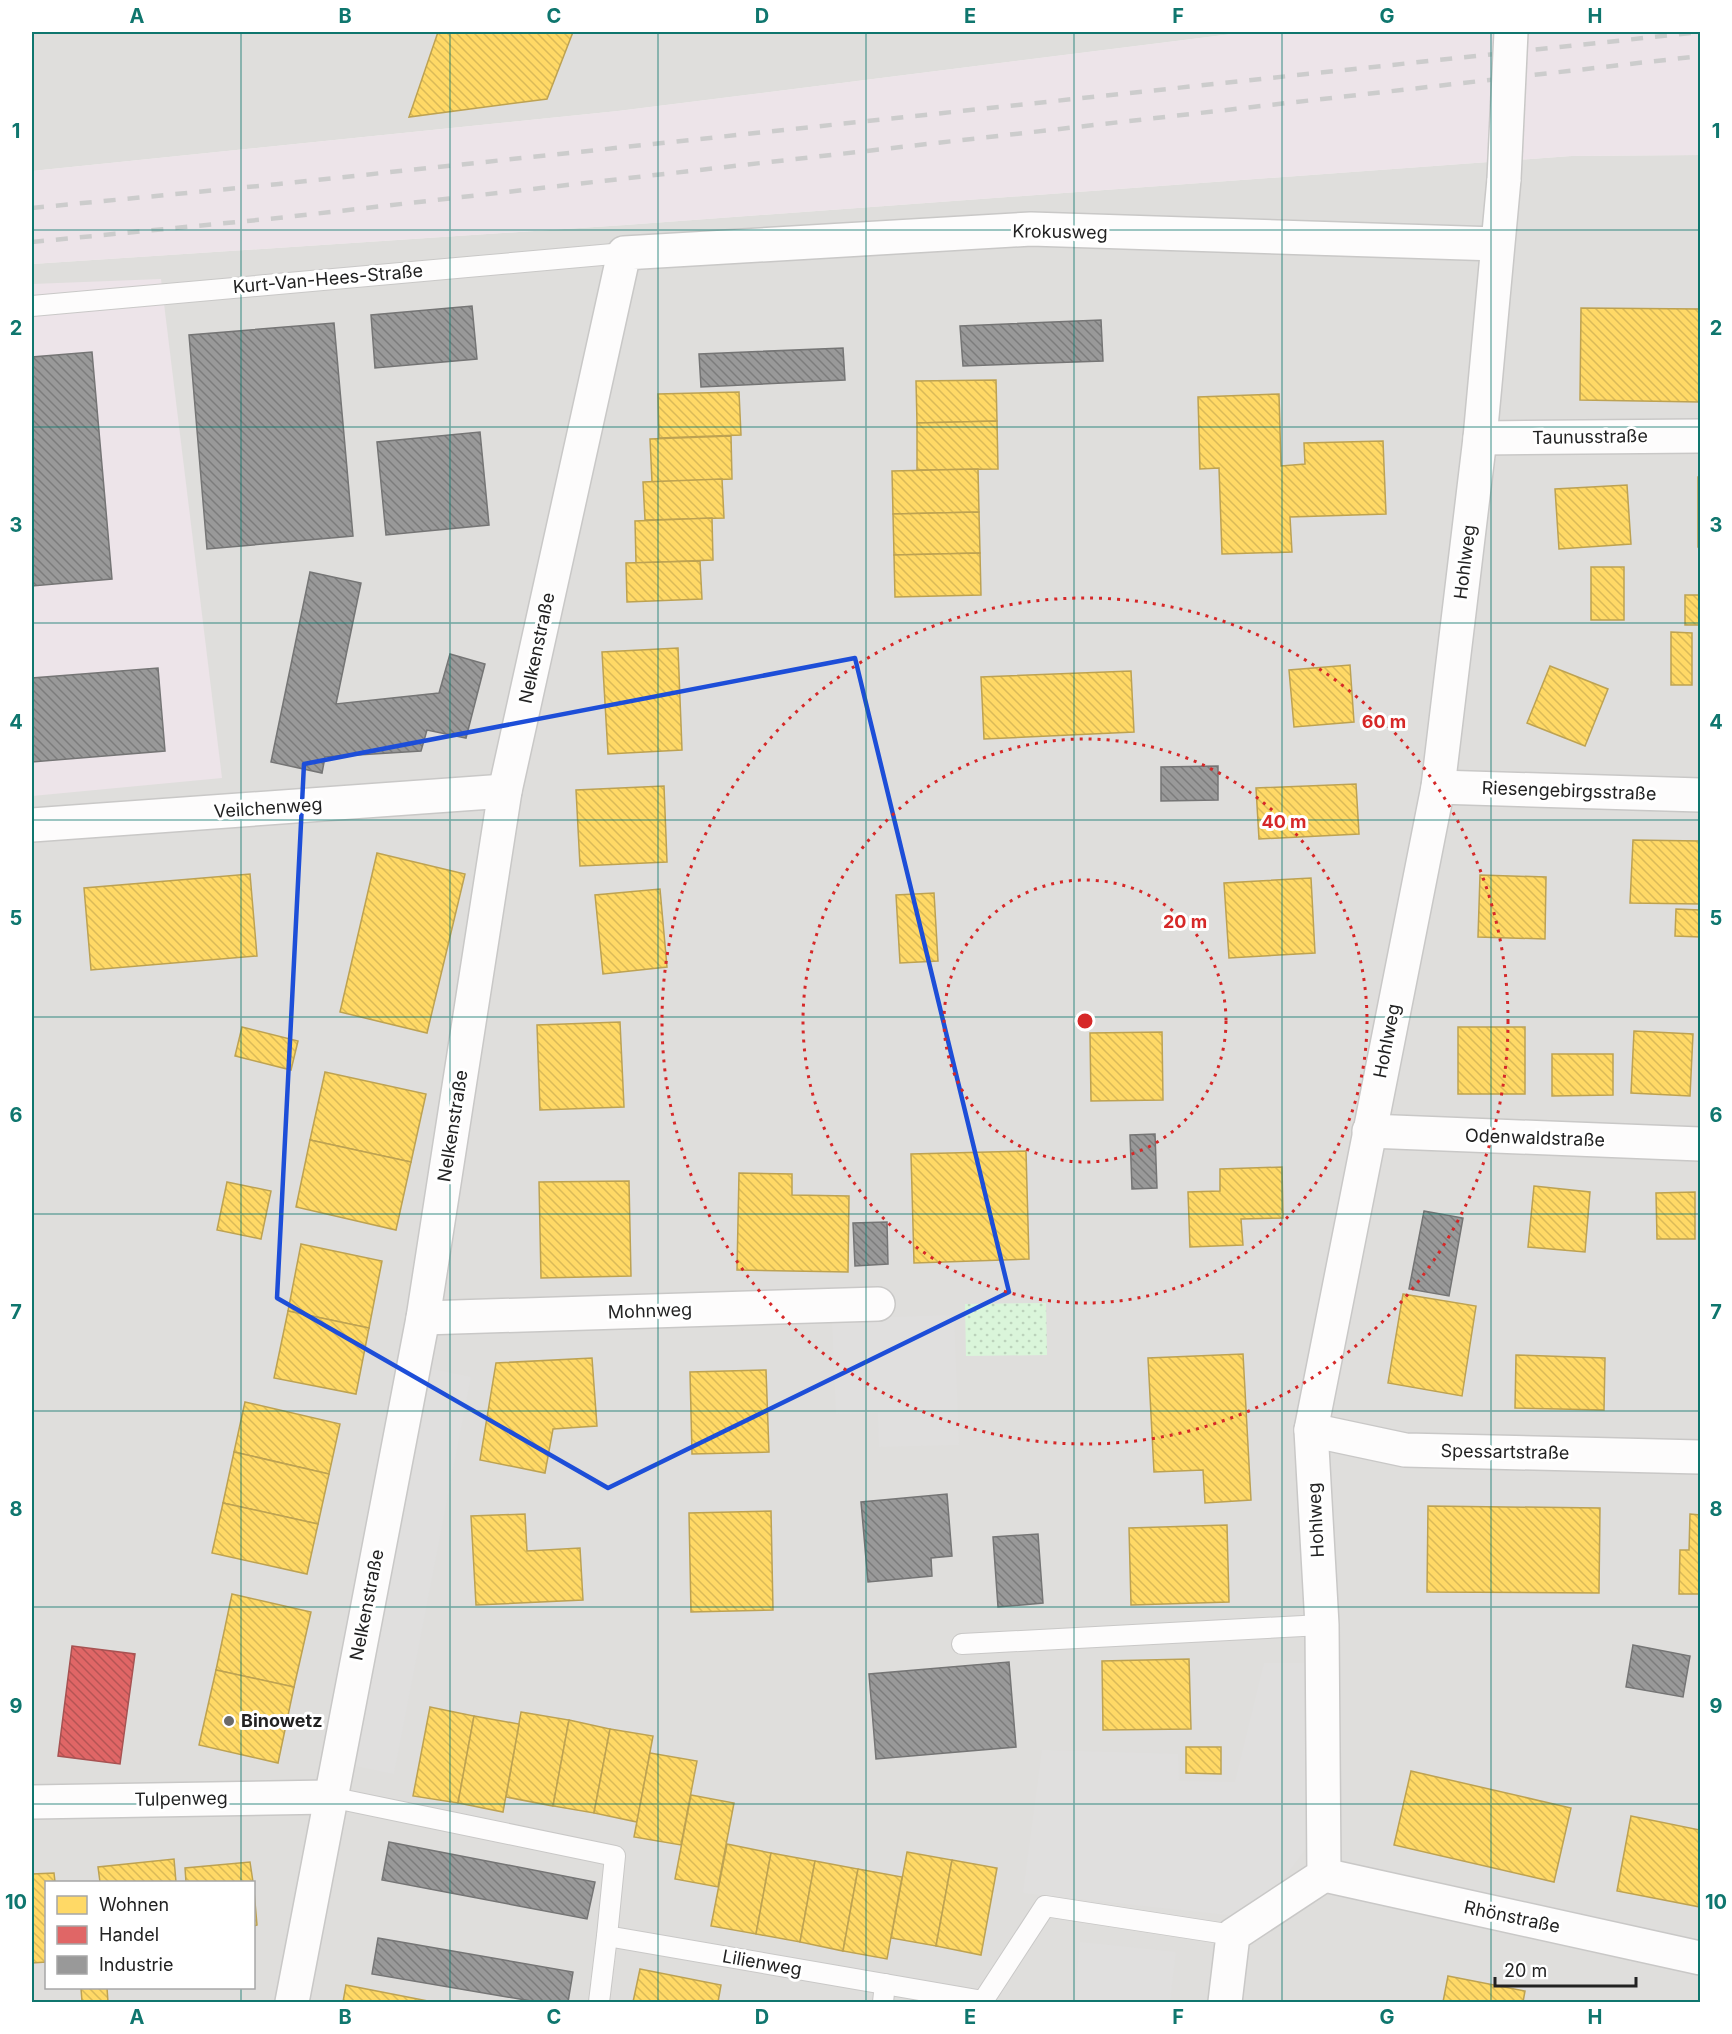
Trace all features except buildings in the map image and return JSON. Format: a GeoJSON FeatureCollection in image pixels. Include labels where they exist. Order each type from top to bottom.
{"type":"FeatureCollection","features":[{"type":"Feature","properties":{"kind":"street","name":"Hohlweg"},"geometry":{"type":"LineString","coordinates":[[1324,1875],[1322,1625],[1311,1430],[1438,787],[1480,438],[1504,180],[1511,32]]}},
{"type":"Feature","properties":{"kind":"street","name":"Krokusweg"},"geometry":{"type":"LineString","coordinates":[[624,253],[1031,230],[1497,244]]}},
{"type":"Feature","properties":{"kind":"street","name":"Nelkenstraße"},"geometry":{"type":"LineString","coordinates":[[292,2002],[423,1318],[505,791],[624,253]]}},
{"type":"Feature","properties":{"kind":"street","name":"Taunusstraße"},"geometry":{"type":"LineString","coordinates":[[1480,438],[1701,436]]}},
{"type":"Feature","properties":{"kind":"street","name":"Riesengebirgsstraße"},"geometry":{"type":"LineString","coordinates":[[1438,787],[1701,795]]}},
{"type":"Feature","properties":{"kind":"street","name":"Veilchenweg"},"geometry":{"type":"LineString","coordinates":[[32,825],[505,791]]}},
{"type":"Feature","properties":{"kind":"street","name":"Odenwaldstraße"},"geometry":{"type":"LineString","coordinates":[[1370,1131],[1701,1144]]}},
{"type":"Feature","properties":{"kind":"street","name":"Mohnweg"},"geometry":{"type":"LineString","coordinates":[[423,1318],[878,1304]]}},
{"type":"Feature","properties":{"kind":"street","name":"Spessartstraße"},"geometry":{"type":"LineString","coordinates":[[1311,1430],[1405,1450],[1701,1456]]}},
{"type":"Feature","properties":{"kind":"street","name":"Tulpenweg"},"geometry":{"type":"LineString","coordinates":[[32,1802],[330,1797]]}},
{"type":"Feature","properties":{"kind":"street"},"geometry":{"type":"LineString","coordinates":[[1225,2002],[1233,1935],[1324,1875]]}},
{"type":"Feature","properties":{"kind":"street","name":"Rhönstraße"},"geometry":{"type":"LineString","coordinates":[[1324,1875],[1701,1958]]}},
{"type":"Feature","properties":{"kind":"lane","name":"Kurt-Van-Hees-Straße"},"geometry":{"type":"LineString","coordinates":[[32,306],[624,253]]}},
{"type":"Feature","properties":{"kind":"lane"},"geometry":{"type":"LineString","coordinates":[[962,1644],[1322,1625]]}},
{"type":"Feature","properties":{"kind":"lane"},"geometry":{"type":"LineString","coordinates":[[330,1797],[615,1856],[599,2002]]}},
{"type":"Feature","properties":{"kind":"lane","name":"Lilienweg"},"geometry":{"type":"LineString","coordinates":[[608,1936],[884,1993],[983,2001],[1045,1906],[1233,1935]]}},
{"type":"Feature","properties":{"kind":"highlighted area"},"geometry":{"type":"Polygon","coordinates":[[[855,658],[1009,1292],[608,1488],[277,1298],[304,764],[855,658]]]}},
{"type":"Feature","properties":{"kind":"shaded area"},"geometry":{"type":"Polygon","coordinates":[[[32,32],[1248,32],[618,111],[32,171],[32,32]]]}},
{"type":"Feature","properties":{"kind":"shaded area"},"geometry":{"type":"Polygon","coordinates":[[[1248,32],[1700,32],[1700,155],[1571,156],[625,225],[32,264],[32,171],[618,111],[1248,32]]]}},
{"type":"Feature","properties":{"kind":"shaded area"},"geometry":{"type":"Polygon","coordinates":[[[1700,155],[1700,2002],[32,2002],[32,264],[625,225],[1571,156],[1700,155]]]}},
{"type":"Feature","properties":{"kind":"shaded area"},"geometry":{"type":"Polygon","coordinates":[[[161,279],[222,778],[32,796],[32,284],[161,279]]]}},
{"type":"Feature","properties":{"kind":"shaded area"},"geometry":{"type":"Polygon","coordinates":[[[954,1315],[959,1445],[879,1447],[878,1413],[836,1414],[832,1319],[954,1315]]]}},
{"type":"Feature","properties":{"kind":"shaded area"},"geometry":{"type":"Polygon","coordinates":[[[432,1369],[471,1377],[394,1774],[355,1766],[432,1369]]]}},
{"type":"Feature","properties":{"kind":"shaded area"},"geometry":{"type":"Polygon","coordinates":[[[1264,1663],[1306,1663],[1309,1844],[1255,1918],[1023,1893],[1042,1750],[1178,1754],[1179,1781],[1235,1782],[1264,1663]]]}},
{"type":"Feature","properties":{"kind":"shaded area"},"geometry":{"type":"Polygon","coordinates":[[[1080,1942],[1176,1952],[1170,2002],[1074,2002],[1080,1942]]]}},
{"type":"Feature","properties":{"kind":"green space"},"geometry":{"type":"Polygon","coordinates":[[[1046,1303],[1047,1355],[966,1356],[965,1304],[1046,1303]]]}},
{"type":"Feature","properties":{"kind":"railway"},"geometry":{"type":"LineString","coordinates":[[32,208],[279,184],[1700,32]]}},
{"type":"Feature","properties":{"kind":"railway"},"geometry":{"type":"LineString","coordinates":[[32,242],[278,218],[1700,56]]}},
{"type":"Feature","properties":{"kind":"place","name":"Binowetz"},"geometry":{"type":"Point","coordinates":[229,1721]}}]}
